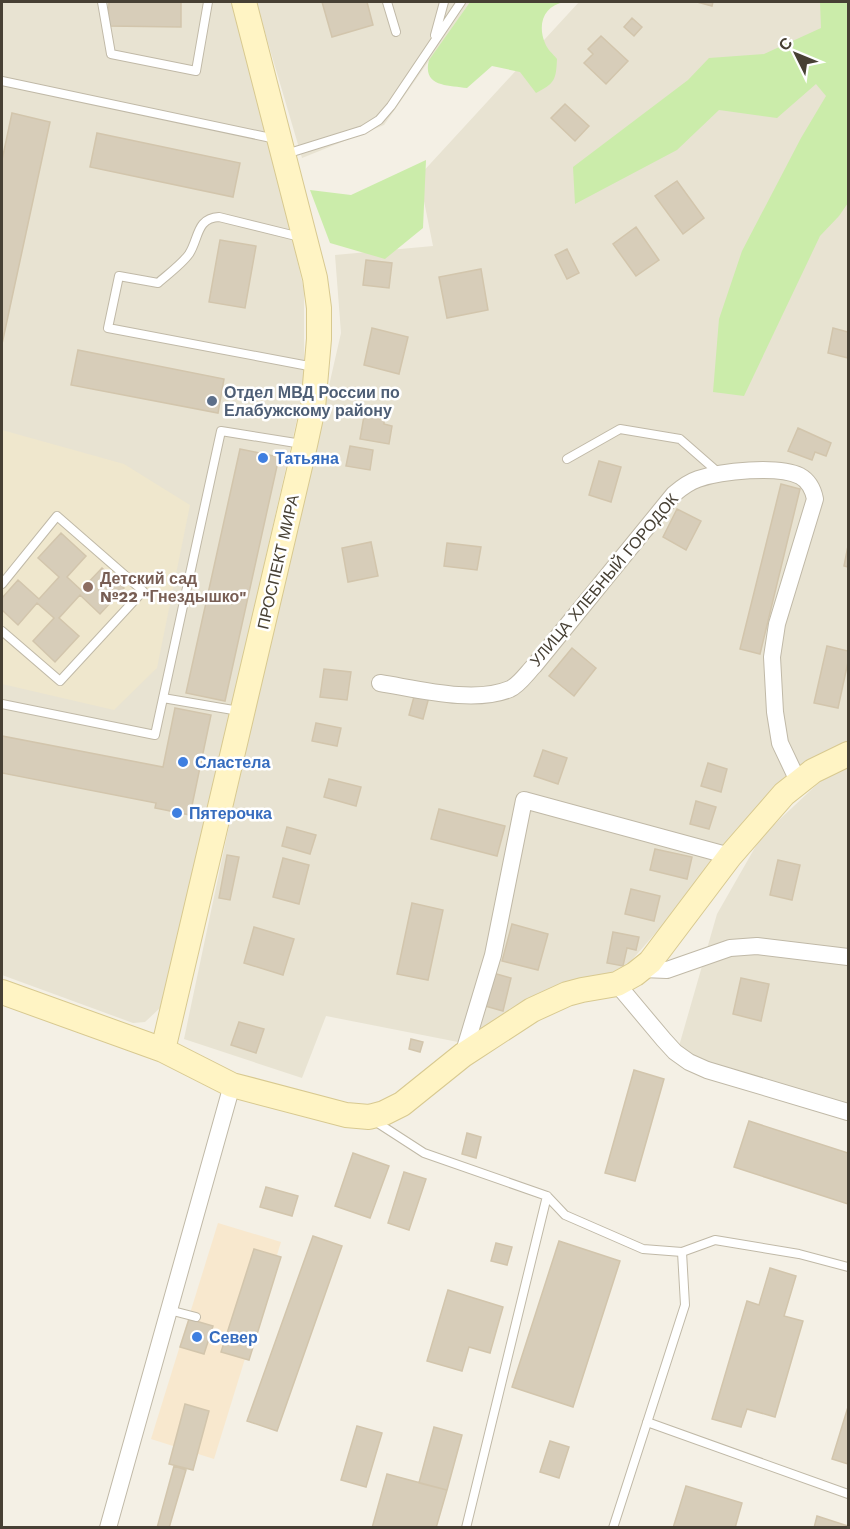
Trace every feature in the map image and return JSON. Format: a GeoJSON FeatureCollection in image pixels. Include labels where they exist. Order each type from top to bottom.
{"type":"FeatureCollection","features":[{"type":"Feature","properties":{"kind":"street","name":"ПРОСПЕКТ МИРА"},"geometry":{"type":"LineString","coordinates":[[163,1050],[305,445],[313,408],[317,368],[319,308],[315,278],[244,2]]}},
{"type":"Feature","properties":{"kind":"street","name":"УЛИЦА ХЛЕБНЫЙ ГОРОДОК"},"geometry":{"type":"LineString","coordinates":[[380,683],[440,693],[484,695],[512,688],[534,666],[674,494],[684,486],[698,479],[721,474],[764,469],[794,474],[809,483],[814,499],[777,624],[772,657],[780,743],[798,781]]}},
{"type":"Feature","properties":{"kind":"street"},"geometry":{"type":"LineString","coordinates":[[2,992],[163,1050],[232,1085],[346,1115],[369,1117],[384,1113],[402,1104],[463,1055],[532,1010],[549,1001],[582,990],[617,984],[643,969],[771,807],[798,781],[813,771],[849,754]]}},
{"type":"Feature","properties":{"kind":"street"},"geometry":{"type":"LineString","coordinates":[[463,1055],[493,954],[524,800],[730,856]]}},
{"type":"Feature","properties":{"kind":"street"},"geometry":{"type":"LineString","coordinates":[[643,969],[667,970],[730,948],[757,946],[849,957]]}},
{"type":"Feature","properties":{"kind":"street"},"geometry":{"type":"LineString","coordinates":[[617,984],[675,1052],[689,1062],[707,1070],[849,1112]]}},
{"type":"Feature","properties":{"kind":"street"},"geometry":{"type":"LineString","coordinates":[[108,1527],[232,1085]]}},
{"type":"Feature","properties":{"kind":"lane"},"geometry":{"type":"LineString","coordinates":[[102,2],[111,54],[196,71],[208,2]]}},
{"type":"Feature","properties":{"kind":"lane"},"geometry":{"type":"LineString","coordinates":[[387,2],[396,32]]}},
{"type":"Feature","properties":{"kind":"lane"},"geometry":{"type":"LineString","coordinates":[[432,45],[444,2]]}},
{"type":"Feature","properties":{"kind":"lane"},"geometry":{"type":"LineString","coordinates":[[2,81],[281,147],[363,130],[379,120],[392,106],[460,2]]}},
{"type":"Feature","properties":{"kind":"lane"},"geometry":{"type":"LineString","coordinates":[[305,238],[212,218],[201,226],[189,255],[158,283],[119,276],[108,328],[317,368]]}},
{"type":"Feature","properties":{"kind":"lane"},"geometry":{"type":"LineString","coordinates":[[567,459],[620,429],[680,440],[721,474]]}},
{"type":"Feature","properties":{"kind":"lane"},"geometry":{"type":"LineString","coordinates":[[2,704],[155,735],[220,431],[305,445]]}},
{"type":"Feature","properties":{"kind":"lane"},"geometry":{"type":"LineString","coordinates":[[2,584],[57,516],[142,591],[60,681],[2,631]]}},
{"type":"Feature","properties":{"kind":"lane"},"geometry":{"type":"LineString","coordinates":[[163,698],[243,712]]}},
{"type":"Feature","properties":{"kind":"lane"},"geometry":{"type":"LineString","coordinates":[[369,1117],[424,1153],[547,1196],[565,1215],[643,1248],[682,1252],[716,1240],[799,1254],[849,1267]]}},
{"type":"Feature","properties":{"kind":"lane"},"geometry":{"type":"LineString","coordinates":[[466,1527],[547,1196]]}},
{"type":"Feature","properties":{"kind":"lane"},"geometry":{"type":"LineString","coordinates":[[613,1527],[685,1305],[682,1252]]}},
{"type":"Feature","properties":{"kind":"lane"},"geometry":{"type":"LineString","coordinates":[[169,1310],[196,1317]]}},
{"type":"Feature","properties":{"kind":"lane"},"geometry":{"type":"LineString","coordinates":[[647,1422],[849,1494]]}},
{"type":"Feature","properties":{"kind":"shaded area"},"geometry":{"type":"Polygon","coordinates":[[[2,2],[232,2],[262,104],[304,290],[304,388],[202,839],[160,1008],[145,1022],[133,1023],[2,975],[2,2]]]}},
{"type":"Feature","properties":{"kind":"shaded area"},"geometry":{"type":"Polygon","coordinates":[[[256,2],[470,2],[384,125],[302,158],[256,2]]]}},
{"type":"Feature","properties":{"kind":"shaded area"},"geometry":{"type":"Polygon","coordinates":[[[579,2],[848,2],[848,741],[806,761],[617,977],[458,1042],[326,1016],[302,1078],[184,1039],[233,807],[341,333],[335,255],[433,246],[419,176],[579,2]]]}},
{"type":"Feature","properties":{"kind":"shaded area","name":"Детский сад №22 \"Гнездышко\""},"geometry":{"type":"Polygon","coordinates":[[[2,430],[124,464],[190,505],[157,668],[114,710],[2,684],[2,430]]]}},
{"type":"Feature","properties":{"kind":"shaded area"},"geometry":{"type":"Polygon","coordinates":[[[848,764],[848,1114],[675,1060],[717,914],[761,837],[827,775],[848,764]]]}},
{"type":"Feature","properties":{"kind":"shaded area"},"geometry":{"type":"Polygon","coordinates":[[[218,1223],[281,1242],[214,1459],[151,1439],[218,1223]]]}},
{"type":"Feature","properties":{"kind":"green space"},"geometry":{"type":"Polygon","coordinates":[[[470,2],[565,2],[547,11],[542,22],[545,43],[557,59],[555,76],[551,83],[536,93],[520,72],[492,66],[467,88],[445,85],[433,80],[429,75],[429,60],[470,2]]]}},
{"type":"Feature","properties":{"kind":"green space"},"geometry":{"type":"Polygon","coordinates":[[[820,2],[848,2],[848,203],[820,236],[744,396],[713,392],[719,319],[742,251],[801,138],[826,96],[816,84],[777,118],[719,110],[677,150],[575,204],[573,167],[688,80],[709,58],[764,54],[821,28],[820,2]]]}},
{"type":"Feature","properties":{"kind":"green space"},"geometry":{"type":"Polygon","coordinates":[[[426,160],[423,228],[385,259],[330,243],[310,190],[351,195],[426,160]]]}},
{"type":"Feature","properties":{"kind":"building"},"geometry":{"type":"Polygon","coordinates":[[[109,2],[181,2],[181,27],[108,26],[109,2]]]}},
{"type":"Feature","properties":{"kind":"building"},"geometry":{"type":"Polygon","coordinates":[[[322,2],[367,2],[373,25],[332,37],[322,2]]]}},
{"type":"Feature","properties":{"kind":"building"},"geometry":{"type":"Polygon","coordinates":[[[697,2],[713,2],[712,6],[697,2]]]}},
{"type":"Feature","properties":{"kind":"building"},"geometry":{"type":"Polygon","coordinates":[[[632,18],[642,27],[634,36],[624,27],[632,18]]]}},
{"type":"Feature","properties":{"kind":"building"},"geometry":{"type":"Polygon","coordinates":[[[601,36],[628,61],[606,84],[584,63],[593,54],[588,49],[601,36]]]}},
{"type":"Feature","properties":{"kind":"building"},"geometry":{"type":"Polygon","coordinates":[[[565,104],[589,126],[575,141],[551,118],[565,104]]]}},
{"type":"Feature","properties":{"kind":"building"},"geometry":{"type":"Polygon","coordinates":[[[12,113],[50,122],[2,344],[2,160],[12,113]]]}},
{"type":"Feature","properties":{"kind":"building"},"geometry":{"type":"Polygon","coordinates":[[[97,133],[240,163],[233,197],[90,167],[97,133]]]}},
{"type":"Feature","properties":{"kind":"building"},"geometry":{"type":"Polygon","coordinates":[[[677,181],[704,218],[683,234],[655,196],[677,181]]]}},
{"type":"Feature","properties":{"kind":"building"},"geometry":{"type":"Polygon","coordinates":[[[636,227],[659,260],[636,276],[613,244],[636,227]]]}},
{"type":"Feature","properties":{"kind":"building"},"geometry":{"type":"Polygon","coordinates":[[[220,240],[256,246],[245,308],[209,302],[220,240]]]}},
{"type":"Feature","properties":{"kind":"building"},"geometry":{"type":"Polygon","coordinates":[[[567,249],[579,273],[567,279],[555,255],[567,249]]]}},
{"type":"Feature","properties":{"kind":"building"},"geometry":{"type":"Polygon","coordinates":[[[366,260],[392,263],[389,288],[363,285],[366,260]]]}},
{"type":"Feature","properties":{"kind":"building"},"geometry":{"type":"Polygon","coordinates":[[[481,269],[488,310],[447,318],[439,277],[481,269]]]}},
{"type":"Feature","properties":{"kind":"building"},"geometry":{"type":"Polygon","coordinates":[[[372,328],[408,337],[399,374],[364,365],[372,328]]]}},
{"type":"Feature","properties":{"kind":"building"},"geometry":{"type":"Polygon","coordinates":[[[833,328],[848,332],[848,358],[828,353],[833,328]]]}},
{"type":"Feature","properties":{"kind":"building"},"geometry":{"type":"Polygon","coordinates":[[[78,350],[224,379],[218,413],[71,385],[78,350]]]}},
{"type":"Feature","properties":{"kind":"building"},"geometry":{"type":"Polygon","coordinates":[[[364,416],[384,419],[384,424],[392,426],[389,444],[360,439],[364,416]]]}},
{"type":"Feature","properties":{"kind":"building"},"geometry":{"type":"Polygon","coordinates":[[[798,428],[831,443],[826,456],[815,452],[812,460],[788,451],[798,428]]]}},
{"type":"Feature","properties":{"kind":"building"},"geometry":{"type":"Polygon","coordinates":[[[350,446],[373,450],[370,470],[346,466],[350,446]]]}},
{"type":"Feature","properties":{"kind":"building"},"geometry":{"type":"Polygon","coordinates":[[[240,449],[279,457],[225,701],[186,693],[240,449]]]}},
{"type":"Feature","properties":{"kind":"building"},"geometry":{"type":"Polygon","coordinates":[[[599,461],[621,467],[611,502],[589,495],[599,461]]]}},
{"type":"Feature","properties":{"kind":"building"},"geometry":{"type":"Polygon","coordinates":[[[781,484],[800,489],[760,654],[740,649],[781,484]]]}},
{"type":"Feature","properties":{"kind":"building"},"geometry":{"type":"Polygon","coordinates":[[[677,509],[701,521],[686,550],[663,537],[677,509]]]}},
{"type":"Feature","properties":{"kind":"building"},"geometry":{"type":"Polygon","coordinates":[[[61,533],[86,556],[67,577],[81,590],[102,568],[124,588],[100,614],[80,595],[59,618],[79,636],[55,662],[33,641],[54,618],[37,603],[18,625],[2,610],[2,598],[18,580],[39,599],[59,577],[38,558],[61,533]]]}},
{"type":"Feature","properties":{"kind":"building"},"geometry":{"type":"Polygon","coordinates":[[[371,542],[378,576],[348,582],[342,548],[371,542]]]}},
{"type":"Feature","properties":{"kind":"building"},"geometry":{"type":"Polygon","coordinates":[[[447,543],[481,547],[477,570],[444,566],[447,543]]]}},
{"type":"Feature","properties":{"kind":"building"},"geometry":{"type":"Polygon","coordinates":[[[848,546],[848,567],[844,566],[848,546]]]}},
{"type":"Feature","properties":{"kind":"building"},"geometry":{"type":"Polygon","coordinates":[[[827,646],[848,651],[848,662],[838,708],[814,703],[827,646]]]}},
{"type":"Feature","properties":{"kind":"building"},"geometry":{"type":"Polygon","coordinates":[[[572,648],[596,668],[574,696],[549,676],[572,648]]]}},
{"type":"Feature","properties":{"kind":"building"},"geometry":{"type":"Polygon","coordinates":[[[324,669],[351,672],[347,700],[320,697],[324,669]]]}},
{"type":"Feature","properties":{"kind":"building"},"geometry":{"type":"Polygon","coordinates":[[[415,693],[429,697],[423,719],[409,715],[415,693]]]}},
{"type":"Feature","properties":{"kind":"building"},"geometry":{"type":"Polygon","coordinates":[[[175,708],[211,715],[190,815],[155,808],[156,803],[2,773],[2,736],[163,767],[175,708]]]}},
{"type":"Feature","properties":{"kind":"building"},"geometry":{"type":"Polygon","coordinates":[[[316,723],[341,728],[337,746],[312,741],[316,723]]]}},
{"type":"Feature","properties":{"kind":"building"},"geometry":{"type":"Polygon","coordinates":[[[543,750],[567,758],[558,784],[534,776],[543,750]]]}},
{"type":"Feature","properties":{"kind":"building"},"geometry":{"type":"Polygon","coordinates":[[[708,763],[727,769],[721,792],[701,786],[708,763]]]}},
{"type":"Feature","properties":{"kind":"building"},"geometry":{"type":"Polygon","coordinates":[[[329,779],[361,787],[356,806],[324,797],[329,779]]]}},
{"type":"Feature","properties":{"kind":"building"},"geometry":{"type":"Polygon","coordinates":[[[696,801],[716,807],[709,829],[690,824],[696,801]]]}},
{"type":"Feature","properties":{"kind":"building"},"geometry":{"type":"Polygon","coordinates":[[[439,809],[505,826],[497,856],[431,839],[439,809]]]}},
{"type":"Feature","properties":{"kind":"building"},"geometry":{"type":"Polygon","coordinates":[[[287,827],[316,835],[310,854],[282,846],[287,827]]]}},
{"type":"Feature","properties":{"kind":"building"},"geometry":{"type":"Polygon","coordinates":[[[655,849],[692,857],[687,879],[650,870],[655,849]]]}},
{"type":"Feature","properties":{"kind":"building"},"geometry":{"type":"Polygon","coordinates":[[[227,855],[239,857],[230,900],[219,898],[227,855]]]}},
{"type":"Feature","properties":{"kind":"building"},"geometry":{"type":"Polygon","coordinates":[[[283,858],[309,865],[299,904],[273,897],[283,858]]]}},
{"type":"Feature","properties":{"kind":"building"},"geometry":{"type":"Polygon","coordinates":[[[778,860],[800,865],[792,900],[770,895],[778,860]]]}},
{"type":"Feature","properties":{"kind":"building"},"geometry":{"type":"Polygon","coordinates":[[[631,889],[660,896],[654,921],[625,914],[631,889]]]}},
{"type":"Feature","properties":{"kind":"building"},"geometry":{"type":"Polygon","coordinates":[[[412,903],[443,910],[428,980],[397,974],[412,903]]]}},
{"type":"Feature","properties":{"kind":"building"},"geometry":{"type":"Polygon","coordinates":[[[512,924],[548,934],[538,970],[502,961],[512,924]]]}},
{"type":"Feature","properties":{"kind":"building"},"geometry":{"type":"Polygon","coordinates":[[[254,927],[294,939],[283,975],[244,963],[254,927]]]}},
{"type":"Feature","properties":{"kind":"building"},"geometry":{"type":"Polygon","coordinates":[[[613,932],[639,937],[636,950],[627,948],[623,966],[607,963],[613,932]]]}},
{"type":"Feature","properties":{"kind":"building"},"geometry":{"type":"Polygon","coordinates":[[[493,973],[511,978],[503,1011],[485,1006],[493,973]]]}},
{"type":"Feature","properties":{"kind":"building"},"geometry":{"type":"Polygon","coordinates":[[[741,978],[769,984],[761,1021],[733,1014],[741,978]]]}},
{"type":"Feature","properties":{"kind":"building"},"geometry":{"type":"Polygon","coordinates":[[[239,1022],[264,1029],[256,1053],[231,1045],[239,1022]]]}},
{"type":"Feature","properties":{"kind":"building"},"geometry":{"type":"Polygon","coordinates":[[[411,1039],[423,1042],[420,1052],[409,1049],[411,1039]]]}},
{"type":"Feature","properties":{"kind":"building"},"geometry":{"type":"Polygon","coordinates":[[[634,1070],[664,1079],[635,1181],[605,1173],[634,1070]]]}},
{"type":"Feature","properties":{"kind":"building"},"geometry":{"type":"Polygon","coordinates":[[[749,1121],[848,1153],[848,1204],[734,1167],[749,1121]]]}},
{"type":"Feature","properties":{"kind":"building"},"geometry":{"type":"Polygon","coordinates":[[[467,1133],[481,1137],[476,1158],[462,1154],[467,1133]]]}},
{"type":"Feature","properties":{"kind":"building"},"geometry":{"type":"Polygon","coordinates":[[[353,1153],[389,1166],[370,1218],[335,1206],[353,1153]]]}},
{"type":"Feature","properties":{"kind":"building"},"geometry":{"type":"Polygon","coordinates":[[[404,1172],[426,1179],[409,1230],[388,1223],[404,1172]]]}},
{"type":"Feature","properties":{"kind":"building"},"geometry":{"type":"Polygon","coordinates":[[[266,1187],[298,1196],[292,1216],[260,1207],[266,1187]]]}},
{"type":"Feature","properties":{"kind":"building"},"geometry":{"type":"Polygon","coordinates":[[[313,1236],[342,1246],[277,1431],[247,1421],[313,1236]]]}},
{"type":"Feature","properties":{"kind":"building"},"geometry":{"type":"Polygon","coordinates":[[[559,1241],[620,1261],[573,1407],[512,1387],[559,1241]]]}},
{"type":"Feature","properties":{"kind":"building"},"geometry":{"type":"Polygon","coordinates":[[[496,1243],[512,1247],[507,1265],[491,1261],[496,1243]]]}},
{"type":"Feature","properties":{"kind":"building"},"geometry":{"type":"Polygon","coordinates":[[[254,1249],[281,1257],[249,1360],[221,1352],[254,1249]]]}},
{"type":"Feature","properties":{"kind":"building"},"geometry":{"type":"Polygon","coordinates":[[[770,1268],[796,1276],[784,1316],[803,1321],[775,1417],[747,1409],[741,1427],[712,1419],[747,1301],[759,1305],[770,1268]]]}},
{"type":"Feature","properties":{"kind":"building"},"geometry":{"type":"Polygon","coordinates":[[[448,1290],[503,1307],[490,1353],[469,1347],[462,1371],[427,1361],[448,1290]]]}},
{"type":"Feature","properties":{"kind":"building"},"geometry":{"type":"Polygon","coordinates":[[[189,1319],[213,1326],[204,1354],[180,1347],[189,1319]]]}},
{"type":"Feature","properties":{"kind":"building"},"geometry":{"type":"Polygon","coordinates":[[[185,1404],[209,1411],[193,1470],[169,1464],[185,1404]]]}},
{"type":"Feature","properties":{"kind":"building"},"geometry":{"type":"Polygon","coordinates":[[[848,1407],[848,1464],[832,1459],[848,1407]]]}},
{"type":"Feature","properties":{"kind":"building"},"geometry":{"type":"Polygon","coordinates":[[[357,1426],[382,1433],[366,1487],[341,1480],[357,1426]]]}},
{"type":"Feature","properties":{"kind":"building"},"geometry":{"type":"Polygon","coordinates":[[[434,1427],[462,1435],[447,1490],[419,1483],[434,1427]]]}},
{"type":"Feature","properties":{"kind":"building"},"geometry":{"type":"Polygon","coordinates":[[[550,1441],[569,1447],[559,1478],[540,1472],[550,1441]]]}},
{"type":"Feature","properties":{"kind":"building"},"geometry":{"type":"Polygon","coordinates":[[[174,1466],[186,1470],[169,1528],[157,1528],[174,1466]]]}},
{"type":"Feature","properties":{"kind":"building"},"geometry":{"type":"Polygon","coordinates":[[[387,1474],[447,1490],[436,1528],[372,1528],[387,1474]]]}},
{"type":"Feature","properties":{"kind":"building"},"geometry":{"type":"Polygon","coordinates":[[[686,1486],[742,1503],[735,1528],[673,1528],[686,1486]]]}},
{"type":"Feature","properties":{"kind":"building"},"geometry":{"type":"Polygon","coordinates":[[[817,1516],[848,1526],[848,1528],[814,1528],[817,1516]]]}},
{"type":"Feature","properties":{"kind":"place","name":"Отдел МВД России по Елабужскому району"},"geometry":{"type":"Point","coordinates":[212,401]}},
{"type":"Feature","properties":{"kind":"place","name":"Татьяна"},"geometry":{"type":"Point","coordinates":[263,458]}},
{"type":"Feature","properties":{"kind":"place","name":"Детский сад №22 \"Гнездышко\""},"geometry":{"type":"Point","coordinates":[88,587]}},
{"type":"Feature","properties":{"kind":"place","name":"Сластела"},"geometry":{"type":"Point","coordinates":[183,762]}},
{"type":"Feature","properties":{"kind":"place","name":"Пятерочка"},"geometry":{"type":"Point","coordinates":[177,813]}},
{"type":"Feature","properties":{"kind":"place","name":"Север"},"geometry":{"type":"Point","coordinates":[197,1337]}}]}
